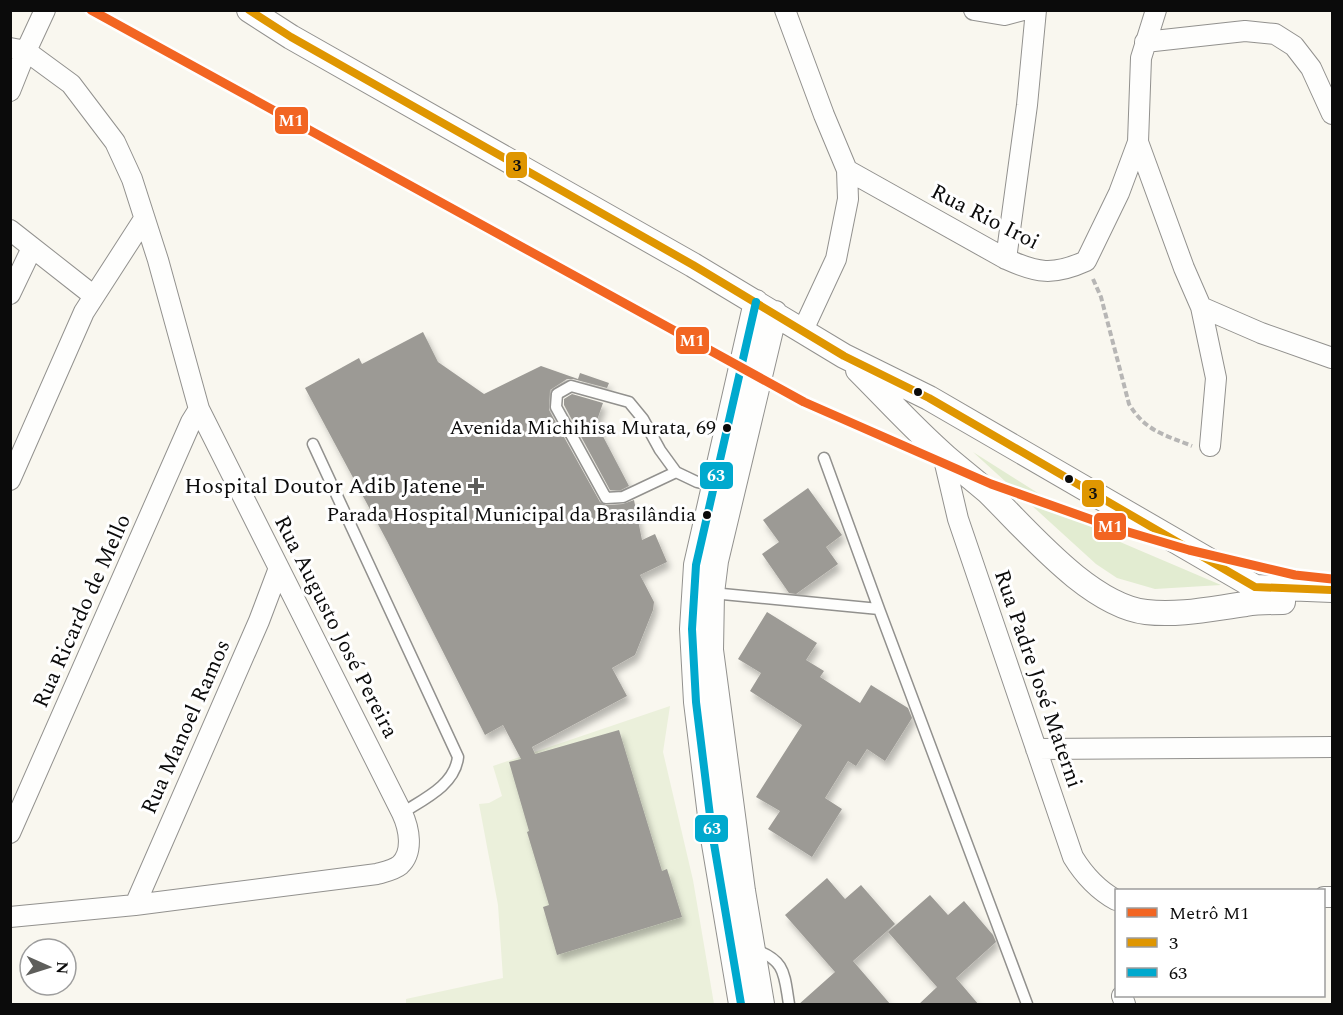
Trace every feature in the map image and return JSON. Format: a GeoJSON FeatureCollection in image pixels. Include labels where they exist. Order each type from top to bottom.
{"type":"FeatureCollection","features":[{"type":"Feature","properties":{"kind":"street"},"geometry":{"type":"LineString","coordinates":[[10,91],[18,49],[45,10]]}},
{"type":"Feature","properties":{"kind":"street"},"geometry":{"type":"LineString","coordinates":[[249,10],[291,37],[766,307],[844,356],[929,398],[1255,588],[1332,590]]}},
{"type":"Feature","properties":{"kind":"street"},"geometry":{"type":"LineString","coordinates":[[760,371],[773,351],[810,335],[836,259],[848,199],[847,170],[785,10]]}},
{"type":"Feature","properties":{"kind":"street"},"geometry":{"type":"LineString","coordinates":[[974,10],[1004,15],[1023,10]]}},
{"type":"Feature","properties":{"kind":"street"},"geometry":{"type":"LineString","coordinates":[[1006,259],[1027,105],[1036,10]]}},
{"type":"Feature","properties":{"kind":"street"},"geometry":{"type":"LineString","coordinates":[[1086,261],[1119,192],[1138,142],[1141,58],[1155,10]]}},
{"type":"Feature","properties":{"kind":"street"},"geometry":{"type":"LineString","coordinates":[[1145,42],[1245,31],[1275,34],[1294,46],[1311,68],[1332,114]]}},
{"type":"Feature","properties":{"kind":"street","name":"Rua Augusto José Pereira"},"geometry":{"type":"LineString","coordinates":[[10,917],[135,905],[377,874],[393,869],[403,861],[408,848],[408,826],[402,813],[199,409],[158,260],[132,179],[115,142],[72,84],[18,49]]}},
{"type":"Feature","properties":{"kind":"street"},"geometry":{"type":"LineString","coordinates":[[1138,142],[1184,268],[1201,307],[1216,378],[1210,446]]}},
{"type":"Feature","properties":{"kind":"street","name":"Rua Rio Iroi"},"geometry":{"type":"LineString","coordinates":[[847,170],[1006,259],[1029,269],[1048,272],[1065,270],[1086,261]]}},
{"type":"Feature","properties":{"kind":"street"},"geometry":{"type":"LineString","coordinates":[[10,480],[84,312],[144,219]]}},
{"type":"Feature","properties":{"kind":"street"},"geometry":{"type":"LineString","coordinates":[[10,230],[94,296]]}},
{"type":"Feature","properties":{"kind":"street"},"geometry":{"type":"LineString","coordinates":[[10,294],[32,248]]}},
{"type":"Feature","properties":{"kind":"street"},"geometry":{"type":"LineString","coordinates":[[762,1005],[743,891],[711,650],[712,593],[716,561],[760,371],[766,307]]}},
{"type":"Feature","properties":{"kind":"street"},"geometry":{"type":"LineString","coordinates":[[741,1005],[712,832],[696,702],[692,629],[696,565],[714,486],[766,307]]}},
{"type":"Feature","properties":{"kind":"street"},"geometry":{"type":"LineString","coordinates":[[1201,307],[1261,333],[1332,358]]}},
{"type":"Feature","properties":{"kind":"street"},"geometry":{"type":"LineString","coordinates":[[844,356],[942,453],[979,484],[1065,567],[1089,586],[1117,603],[1145,612],[1203,611],[1247,603],[1284,602],[1332,590]]}},
{"type":"Feature","properties":{"kind":"street","name":"Rua Ricardo de Mello"},"geometry":{"type":"LineString","coordinates":[[10,833],[191,422],[199,409]]}},
{"type":"Feature","properties":{"kind":"street"},"geometry":{"type":"LineString","coordinates":[[942,453],[938,438],[948,423],[965,422],[977,426]]}},
{"type":"Feature","properties":{"kind":"street","name":"Rua Padre José Materni"},"geometry":{"type":"LineString","coordinates":[[942,453],[958,519],[1073,857],[1092,882],[1115,899]]}},
{"type":"Feature","properties":{"kind":"street","name":"Rua Manoel Ramos"},"geometry":{"type":"LineString","coordinates":[[135,905],[259,621],[279,568]]}},
{"type":"Feature","properties":{"kind":"street"},"geometry":{"type":"LineString","coordinates":[[1036,749],[1332,747]]}},
{"type":"Feature","properties":{"kind":"lane"},"geometry":{"type":"LineString","coordinates":[[676,472],[623,497],[606,498],[556,407],[557,394],[570,386],[629,402],[643,419],[660,450],[676,472],[697,482],[714,486]]}},
{"type":"Feature","properties":{"kind":"lane"},"geometry":{"type":"LineString","coordinates":[[314,444],[458,757],[457,768],[450,779],[402,813]]}},
{"type":"Feature","properties":{"kind":"lane"},"geometry":{"type":"LineString","coordinates":[[824,458],[1027,1005]]}},
{"type":"Feature","properties":{"kind":"lane"},"geometry":{"type":"LineString","coordinates":[[712,593],[879,609]]}},
{"type":"Feature","properties":{"kind":"lane"},"geometry":{"type":"LineString","coordinates":[[753,949],[767,953],[782,969],[789,1005]]}},
{"type":"Feature","properties":{"kind":"path"},"geometry":{"type":"LineString","coordinates":[[1086,261],[1101,297],[1129,404],[1137,418],[1155,431],[1204,451],[1210,446]]}},
{"type":"Feature","properties":{"kind":"green space"},"geometry":{"type":"Polygon","coordinates":[[[973,452],[1106,536],[1221,585],[1155,589],[1117,578],[1096,564],[973,452]]]}},
{"type":"Feature","properties":{"kind":"green space"},"geometry":{"type":"Polygon","coordinates":[[[670,706],[663,752],[693,880],[714,1004],[406,1004],[406,999],[503,978],[498,905],[479,804],[489,803],[502,796],[493,766],[670,706]]]}},
{"type":"Feature","properties":{"kind":"building"},"geometry":{"type":"Polygon","coordinates":[[[423,332],[438,362],[484,394],[541,366],[578,379],[580,373],[609,383],[607,388],[567,379],[550,390],[549,410],[600,502],[606,505],[623,504],[634,500],[642,540],[655,534],[667,562],[640,575],[654,602],[653,610],[635,655],[612,668],[627,696],[532,747],[535,754],[619,730],[662,871],[667,869],[682,917],[557,955],[543,907],[549,905],[509,762],[521,759],[503,725],[485,735],[387,541],[305,388],[359,358],[362,364],[423,332]]]}},
{"type":"Feature","properties":{"kind":"building"},"geometry":{"type":"Polygon","coordinates":[[[572,394],[603,403],[596,423],[629,486],[621,490],[610,490],[564,405],[564,399],[572,394]]]}},
{"type":"Feature","properties":{"kind":"building"},"geometry":{"type":"Polygon","coordinates":[[[808,488],[842,535],[826,547],[838,564],[796,594],[789,593],[762,554],[779,542],[763,520],[808,488]]]}},
{"type":"Feature","properties":{"kind":"building"},"geometry":{"type":"Polygon","coordinates":[[[767,612],[817,643],[806,660],[824,671],[820,677],[860,703],[871,685],[908,708],[912,718],[885,761],[867,749],[856,766],[848,761],[825,798],[842,809],[812,857],[768,829],[780,811],[756,797],[802,725],[750,691],[761,673],[738,659],[767,612]]]}},
{"type":"Feature","properties":{"kind":"building"},"geometry":{"type":"Polygon","coordinates":[[[827,878],[845,899],[861,885],[895,924],[853,961],[891,1005],[798,1005],[835,972],[785,915],[827,878]]]}},
{"type":"Feature","properties":{"kind":"building"},"geometry":{"type":"Polygon","coordinates":[[[930,895],[948,915],[964,901],[993,935],[996,942],[956,978],[979,1005],[918,1005],[937,987],[888,932],[930,895]]]}},
{"type":"Feature","properties":{"kind":"metro line","name":"M1"},"geometry":{"type":"LineString","coordinates":[[91,10],[804,402],[991,484],[1118,529],[1189,550],[1295,575],[1332,579]]}},
{"type":"Feature","properties":{"kind":"transit line","name":"3"},"geometry":{"type":"LineString","coordinates":[[249,10],[291,37],[693,265],[844,356],[929,398],[1255,587],[1332,590]]}},
{"type":"Feature","properties":{"kind":"transit line","name":"63"},"geometry":{"type":"LineString","coordinates":[[741,1004],[712,832],[696,702],[692,629],[696,565],[756,302]]}},
{"type":"Feature","properties":{"kind":"place","name":"Avenida Michihisa Murata, 69"},"geometry":{"type":"Point","coordinates":[727,428]}},
{"type":"Feature","properties":{"kind":"place","name":"Hospital Doutor Adib Jatene"},"geometry":{"type":"Point","coordinates":[476,486]}},
{"type":"Feature","properties":{"kind":"place","name":"Parada Hospital Municipal da Brasilândia"},"geometry":{"type":"Point","coordinates":[707,515]}}]}
